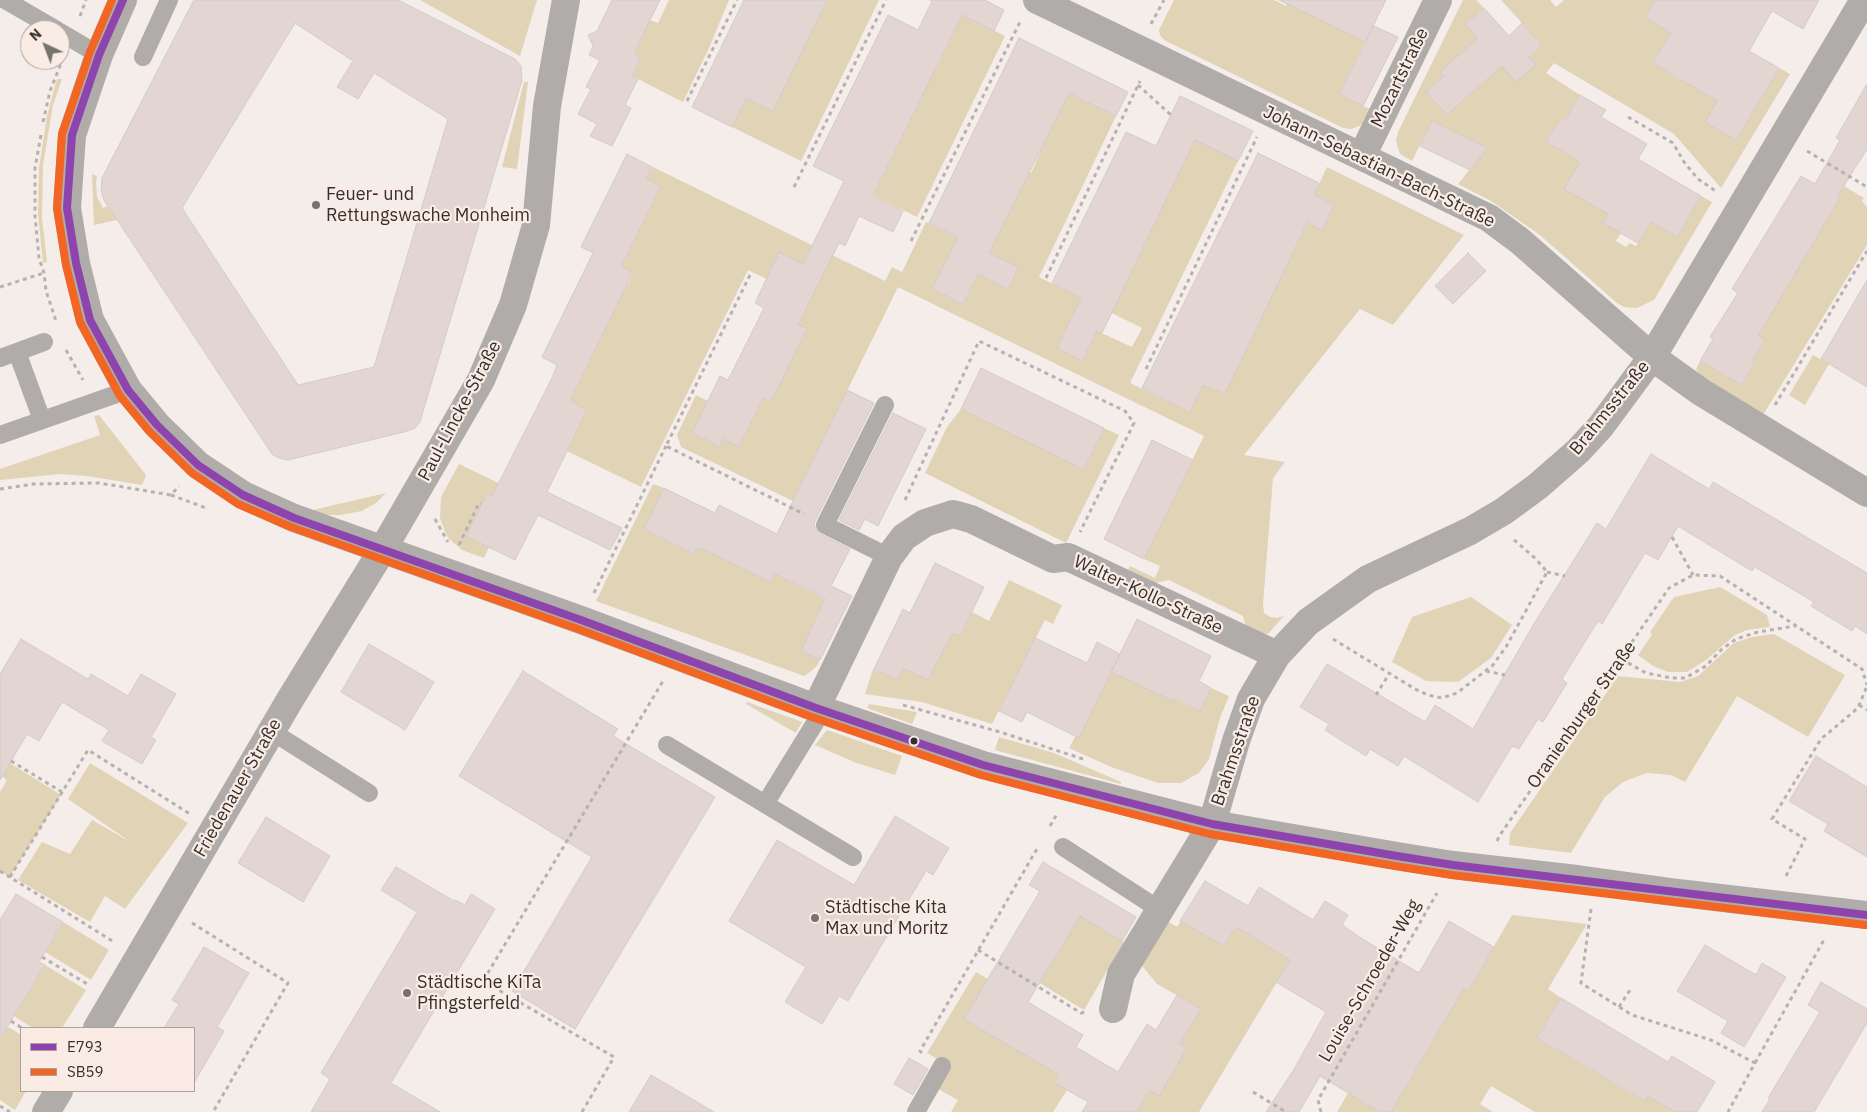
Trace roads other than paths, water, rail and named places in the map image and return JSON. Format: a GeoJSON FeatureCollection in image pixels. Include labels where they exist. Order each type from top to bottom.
{"type":"FeatureCollection","features":[{"type":"Feature","properties":{"kind":"street"},"geometry":{"type":"LineString","coordinates":[[124,0],[99,55],[72,135],[67,208],[76,263],[90,320],[128,390],[156,425],[198,465],[243,495],[294,518],[581,620],[820,709],[983,765],[1212,824],[1453,865],[1867,915]]}},
{"type":"Feature","properties":{"kind":"street","name":"Paul-Lincke-Straße"},"geometry":{"type":"LineString","coordinates":[[383,549],[481,380],[513,305],[536,225],[547,106],[566,0]]}},
{"type":"Feature","properties":{"kind":"street","name":"Mozartstraße"},"geometry":{"type":"LineString","coordinates":[[1362,156],[1438,0]]}},
{"type":"Feature","properties":{"kind":"street","name":"Brahmsstraße"},"geometry":{"type":"LineString","coordinates":[[1114,1009],[1121,974],[1212,824],[1236,741],[1251,699],[1277,655],[1308,622],[1368,580],[1490,519],[1538,486],[1578,451],[1601,426],[1652,357],[1741,208],[1856,3]]}},
{"type":"Feature","properties":{"kind":"street","name":"Johann-Sebastian-Bach-Straße"},"geometry":{"type":"LineString","coordinates":[[1031,7],[1152,55],[1489,218],[1520,241],[1652,357],[1701,392],[1867,493]]}},
{"type":"Feature","properties":{"kind":"street","name":"Walter-Kollo-Straße"},"geometry":{"type":"LineString","coordinates":[[897,547],[925,523],[953,514],[971,519],[1053,559],[1068,557],[1277,655]]}},
{"type":"Feature","properties":{"kind":"street"},"geometry":{"type":"LineString","coordinates":[[820,709],[897,547]]}},
{"type":"Feature","properties":{"kind":"street","name":"Friedenauer Straße"},"geometry":{"type":"LineString","coordinates":[[98,1027],[271,731],[383,549]]}},
{"type":"Feature","properties":{"kind":"street"},"geometry":{"type":"LineString","coordinates":[[46,1112],[58,1092]]}},
{"type":"Feature","properties":{"kind":"lane"},"geometry":{"type":"LineString","coordinates":[[5,0],[40,20]]}},
{"type":"Feature","properties":{"kind":"lane"},"geometry":{"type":"LineString","coordinates":[[143,57],[169,0]]}},
{"type":"Feature","properties":{"kind":"lane"},"geometry":{"type":"LineString","coordinates":[[70,38],[99,55]]}},
{"type":"Feature","properties":{"kind":"lane"},"geometry":{"type":"LineString","coordinates":[[0,358],[44,342]]}},
{"type":"Feature","properties":{"kind":"lane"},"geometry":{"type":"LineString","coordinates":[[17,352],[42,420]]}},
{"type":"Feature","properties":{"kind":"lane"},"geometry":{"type":"LineString","coordinates":[[0,435],[128,390]]}},
{"type":"Feature","properties":{"kind":"lane"},"geometry":{"type":"LineString","coordinates":[[885,405],[825,525],[897,547]]}},
{"type":"Feature","properties":{"kind":"lane"},"geometry":{"type":"LineString","coordinates":[[764,804],[820,709]]}},
{"type":"Feature","properties":{"kind":"lane"},"geometry":{"type":"LineString","coordinates":[[271,731],[369,794]]}},
{"type":"Feature","properties":{"kind":"lane"},"geometry":{"type":"LineString","coordinates":[[667,745],[853,857]]}},
{"type":"Feature","properties":{"kind":"lane"},"geometry":{"type":"LineString","coordinates":[[1063,847],[1160,910]]}},
{"type":"Feature","properties":{"kind":"lane"},"geometry":{"type":"LineString","coordinates":[[916,1112],[942,1066]]}},
{"type":"Feature","properties":{"kind":"place","name":"Feuer- und Rettungswache Monheim"},"geometry":{"type":"Point","coordinates":[316,205]}},
{"type":"Feature","properties":{"kind":"place","name":"Städtische Kita Max und Moritz"},"geometry":{"type":"Point","coordinates":[815,918]}},
{"type":"Feature","properties":{"kind":"place","name":"Städtische KiTa Pfingsterfeld"},"geometry":{"type":"Point","coordinates":[407,993]}}]}
